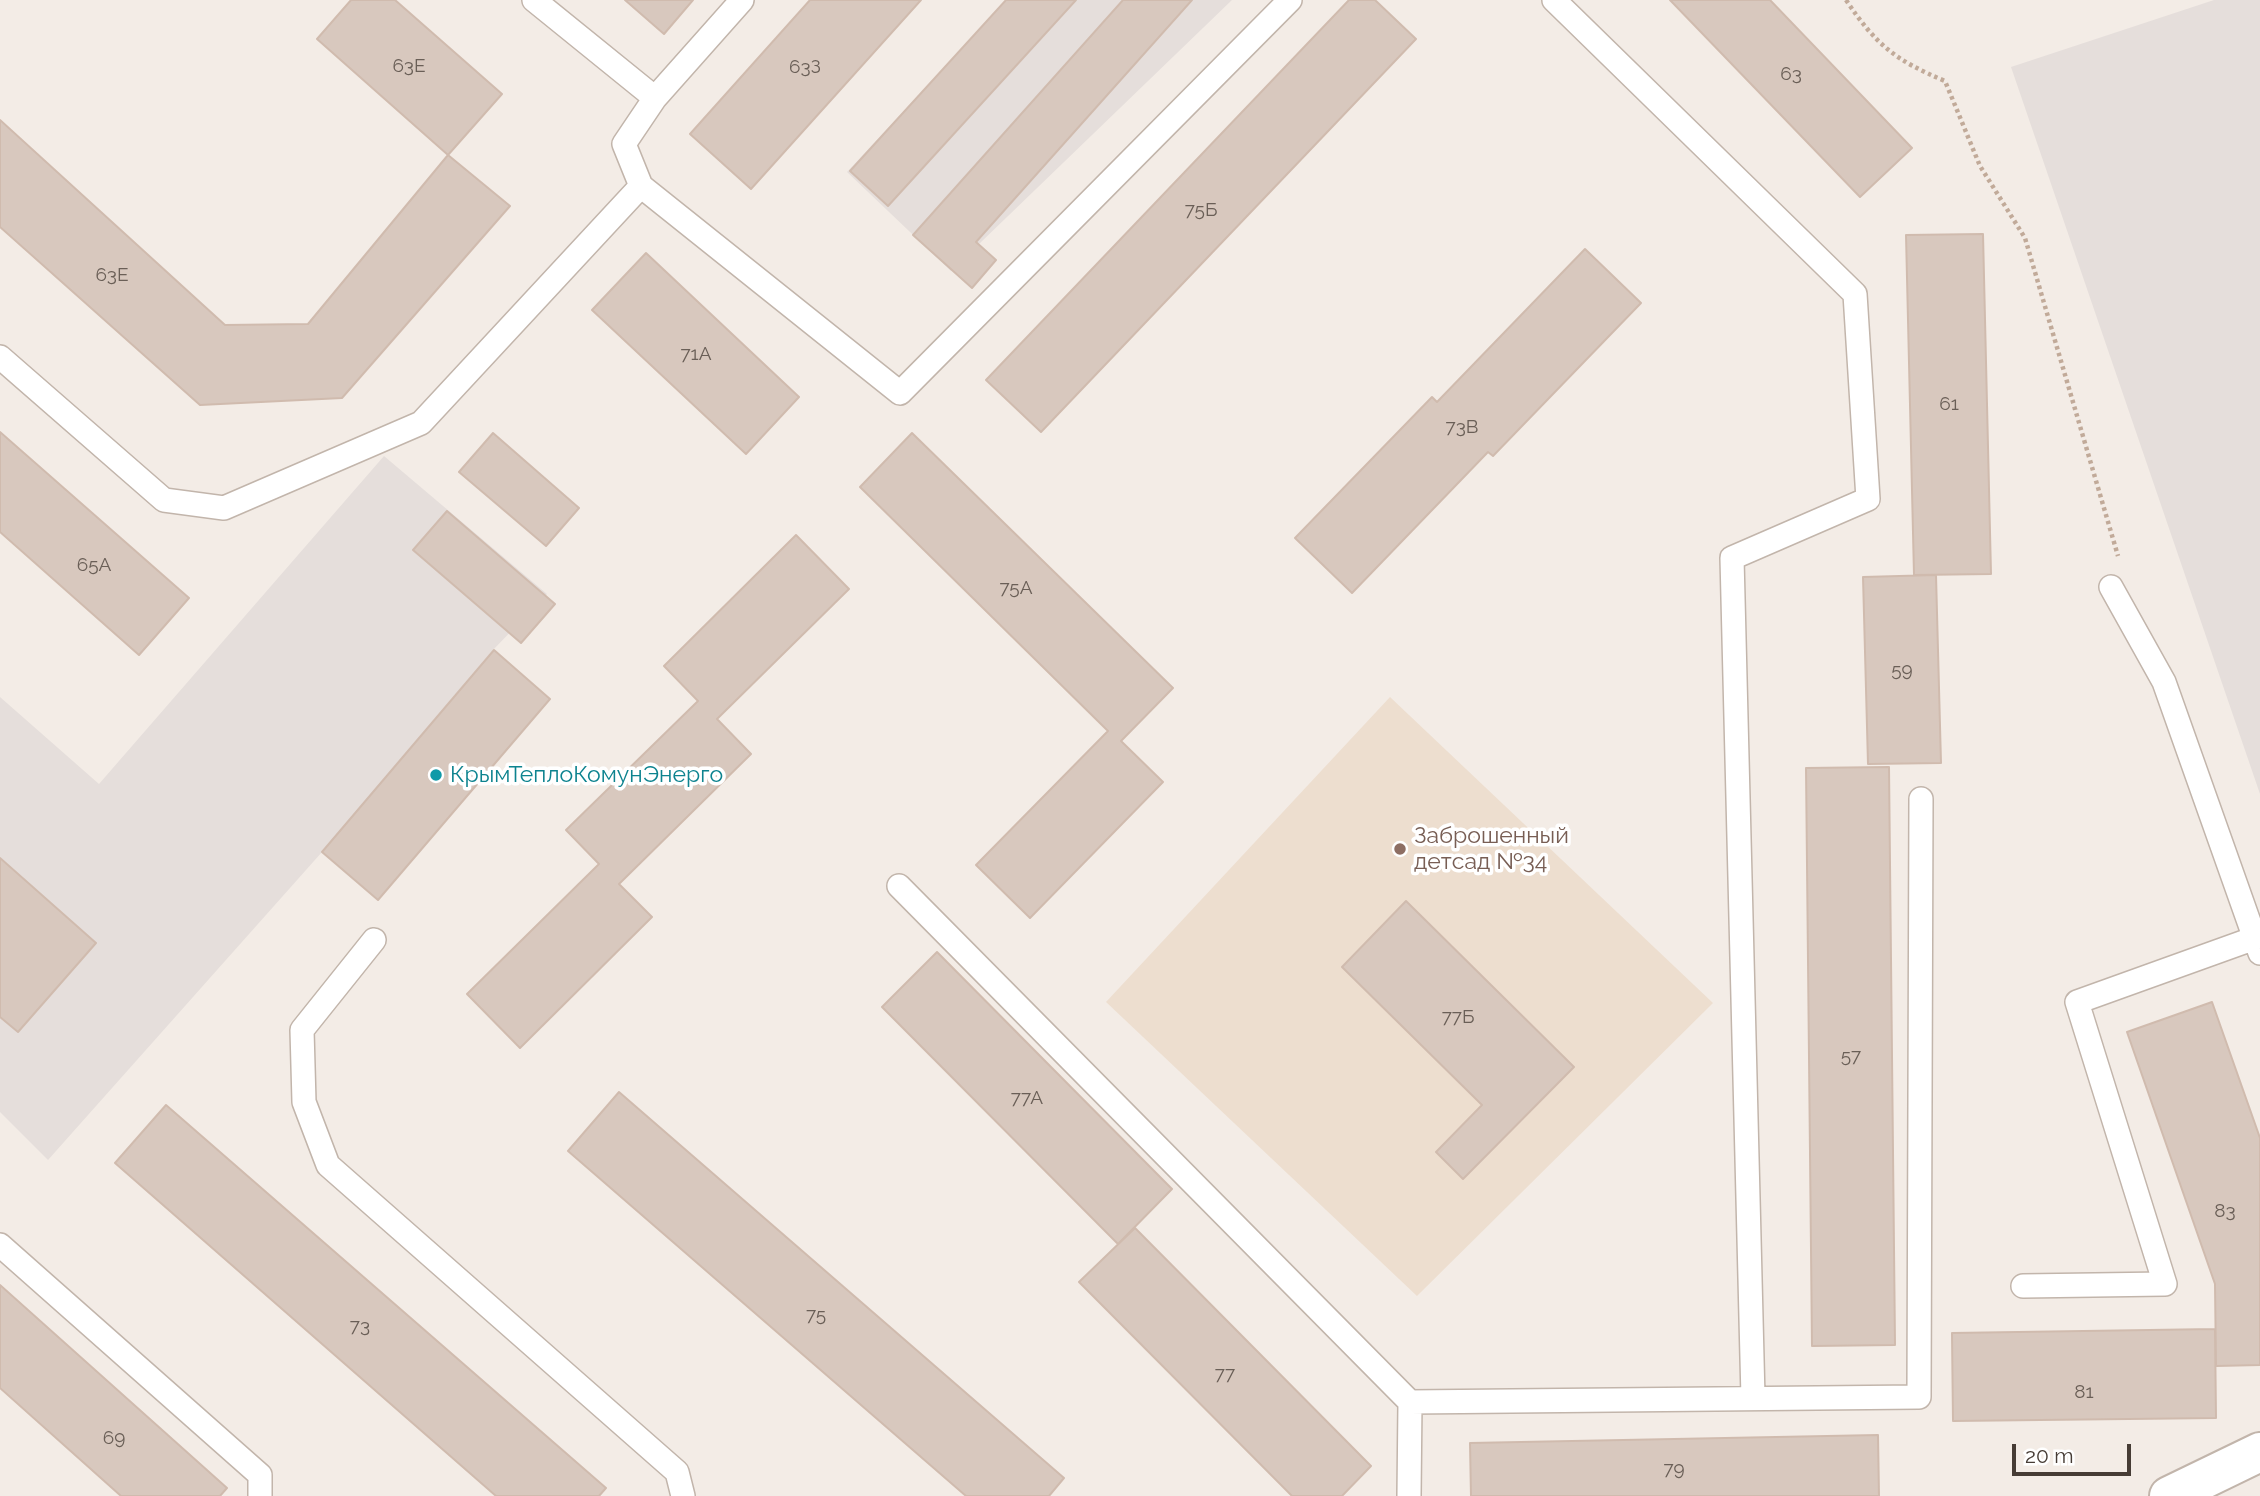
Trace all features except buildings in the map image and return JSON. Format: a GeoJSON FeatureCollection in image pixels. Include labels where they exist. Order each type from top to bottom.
{"type":"FeatureCollection","features":[{"type":"Feature","properties":{"kind":"street"},"geometry":{"type":"LineString","coordinates":[[2169,1496],[2260,1452]]}},
{"type":"Feature","properties":{"kind":"lane"},"geometry":{"type":"LineString","coordinates":[[534,0],[655,98]]}},
{"type":"Feature","properties":{"kind":"lane"},"geometry":{"type":"LineString","coordinates":[[742,0],[655,98],[624,144],[641,186],[900,393],[1290,0]]}},
{"type":"Feature","properties":{"kind":"lane"},"geometry":{"type":"LineString","coordinates":[[1554,0],[1855,294],[1868,499],[1732,558],[1753,1398]]}},
{"type":"Feature","properties":{"kind":"lane"},"geometry":{"type":"LineString","coordinates":[[0,357],[164,499],[224,508],[421,423],[641,186]]}},
{"type":"Feature","properties":{"kind":"lane"},"geometry":{"type":"LineString","coordinates":[[2023,1286],[2165,1284],[2077,1002],[2257,945],[2164,682],[2111,587]]}},
{"type":"Feature","properties":{"kind":"lane"},"geometry":{"type":"LineString","coordinates":[[1410,1402],[1919,1397],[1921,799]]}},
{"type":"Feature","properties":{"kind":"lane"},"geometry":{"type":"LineString","coordinates":[[898,887],[1410,1402],[1409,1496]]}},
{"type":"Feature","properties":{"kind":"lane"},"geometry":{"type":"LineString","coordinates":[[374,940],[302,1030],[304,1102],[328,1165],[677,1472],[683,1496]]}},
{"type":"Feature","properties":{"kind":"lane"},"geometry":{"type":"LineString","coordinates":[[0,1245],[260,1475],[260,1496]]}},
{"type":"Feature","properties":{"kind":"path"},"geometry":{"type":"LineString","coordinates":[[1846,0],[1870,36],[1912,67],[1945,80],[1980,166],[2025,238],[2119,557]]}},
{"type":"Feature","properties":{"kind":"shaded area"},"geometry":{"type":"Polygon","coordinates":[[[1007,0],[1232,0],[951,271],[847,172],[1007,0]]]}},
{"type":"Feature","properties":{"kind":"shaded area"},"geometry":{"type":"Polygon","coordinates":[[[2214,0],[2260,0],[2260,794],[2011,67],[2214,0]]]}},
{"type":"Feature","properties":{"kind":"shaded area"},"geometry":{"type":"Polygon","coordinates":[[[384,456],[547,594],[493,650],[322,852],[48,1160],[0,1112],[0,697],[99,784],[384,456]]]}},
{"type":"Feature","properties":{"kind":"shaded area","name":"Заброшенный детсад №34"},"geometry":{"type":"Polygon","coordinates":[[[1390,697],[1713,1003],[1417,1296],[1106,1002],[1390,697]]]}},
{"type":"Feature","properties":{"kind":"place","name":"КрымТеплоКомунЭнерго"},"geometry":{"type":"Point","coordinates":[436,775]}},
{"type":"Feature","properties":{"kind":"place","name":"Заброшенный детсад №34"},"geometry":{"type":"Point","coordinates":[1400,849]}}]}
